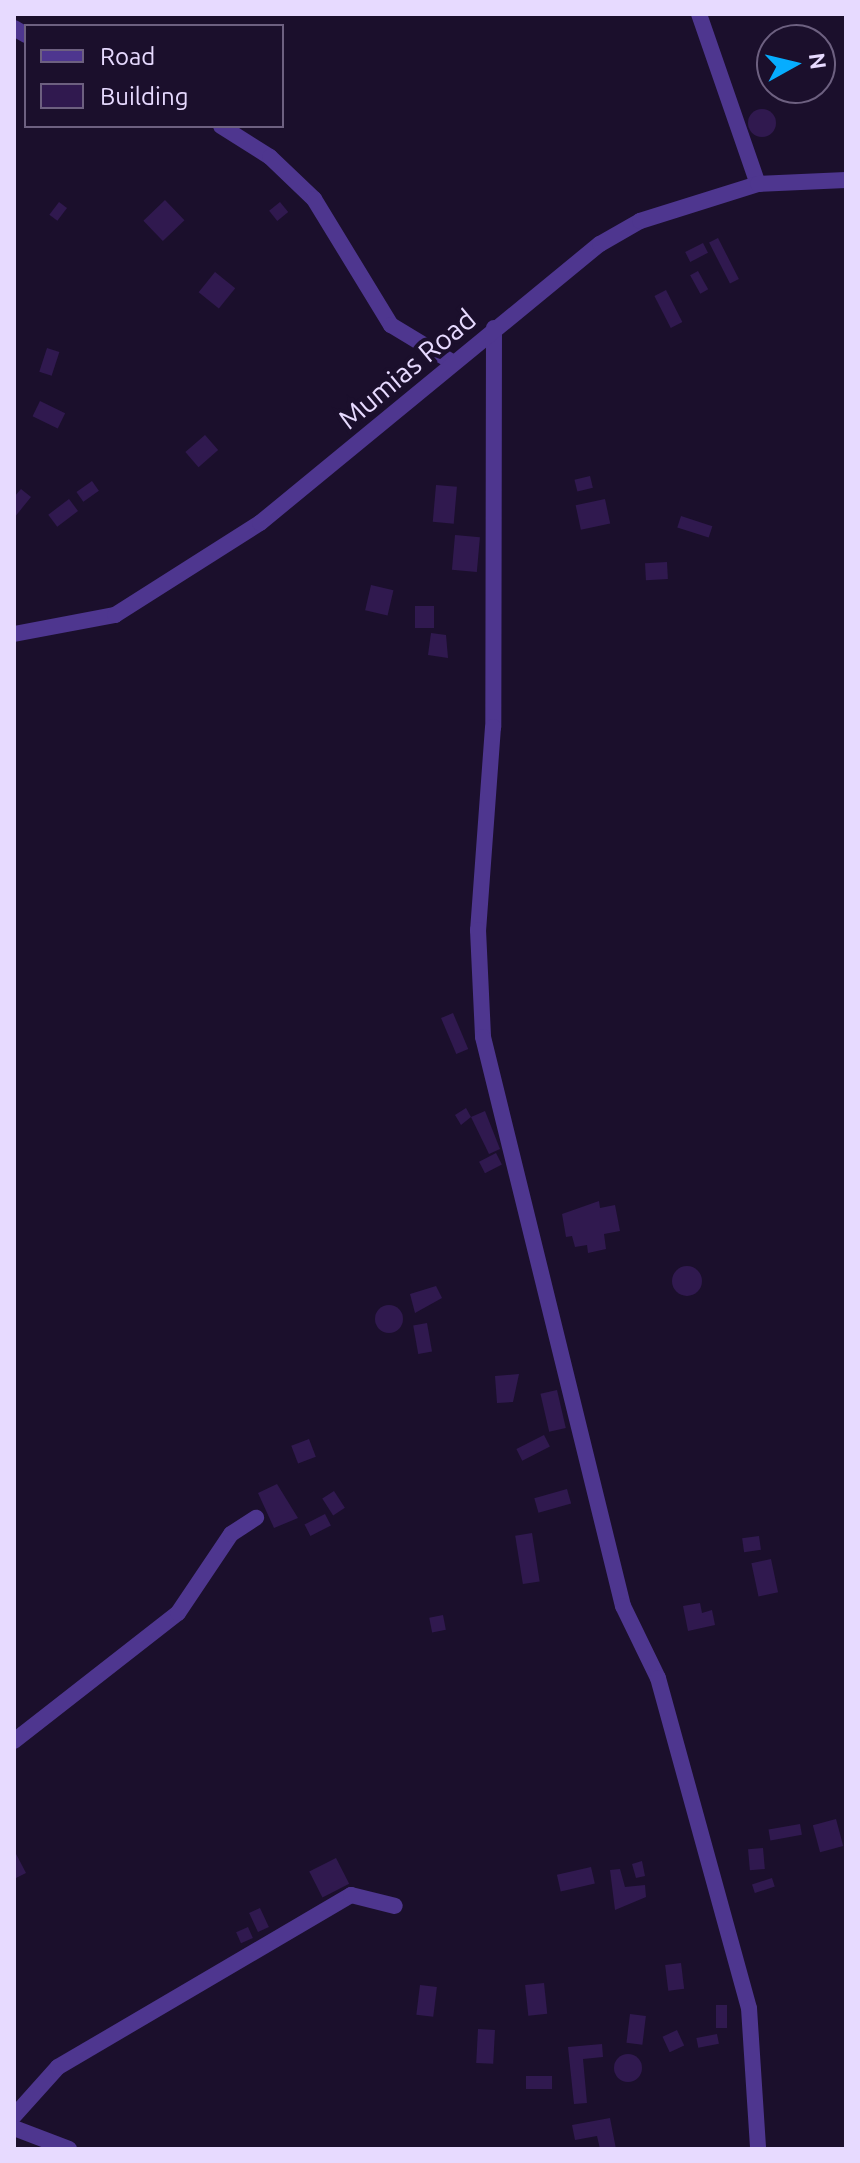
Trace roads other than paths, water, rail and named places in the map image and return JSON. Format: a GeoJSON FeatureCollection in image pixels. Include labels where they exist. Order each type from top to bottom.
{"type":"FeatureCollection","features":[{"type":"Feature","properties":{"kind":"street"},"geometry":{"type":"LineString","coordinates":[[699,14],[758,184]]}},
{"type":"Feature","properties":{"kind":"street"},"geometry":{"type":"LineString","coordinates":[[224,128],[270,157],[314,199],[391,325],[452,362]]}},
{"type":"Feature","properties":{"kind":"street","name":"Mumias Road"},"geometry":{"type":"LineString","coordinates":[[14,634],[86,625],[143,600],[310,486],[494,328],[640,221],[758,184],[846,180]]}},
{"type":"Feature","properties":{"kind":"street"},"geometry":{"type":"LineString","coordinates":[[494,328],[493,727],[478,930],[483,1037],[623,1606],[658,1678],[749,2008],[758,2149]]}},
{"type":"Feature","properties":{"kind":"street"},"geometry":{"type":"LineString","coordinates":[[14,1741],[178,1613],[231,1534],[256,1518]]}},
{"type":"Feature","properties":{"kind":"street"},"geometry":{"type":"LineString","coordinates":[[14,2116],[58,2067],[351,1895],[395,1906]]}},
{"type":"Feature","properties":{"kind":"street"},"geometry":{"type":"LineString","coordinates":[[14,2128],[69,2149]]}}]}
